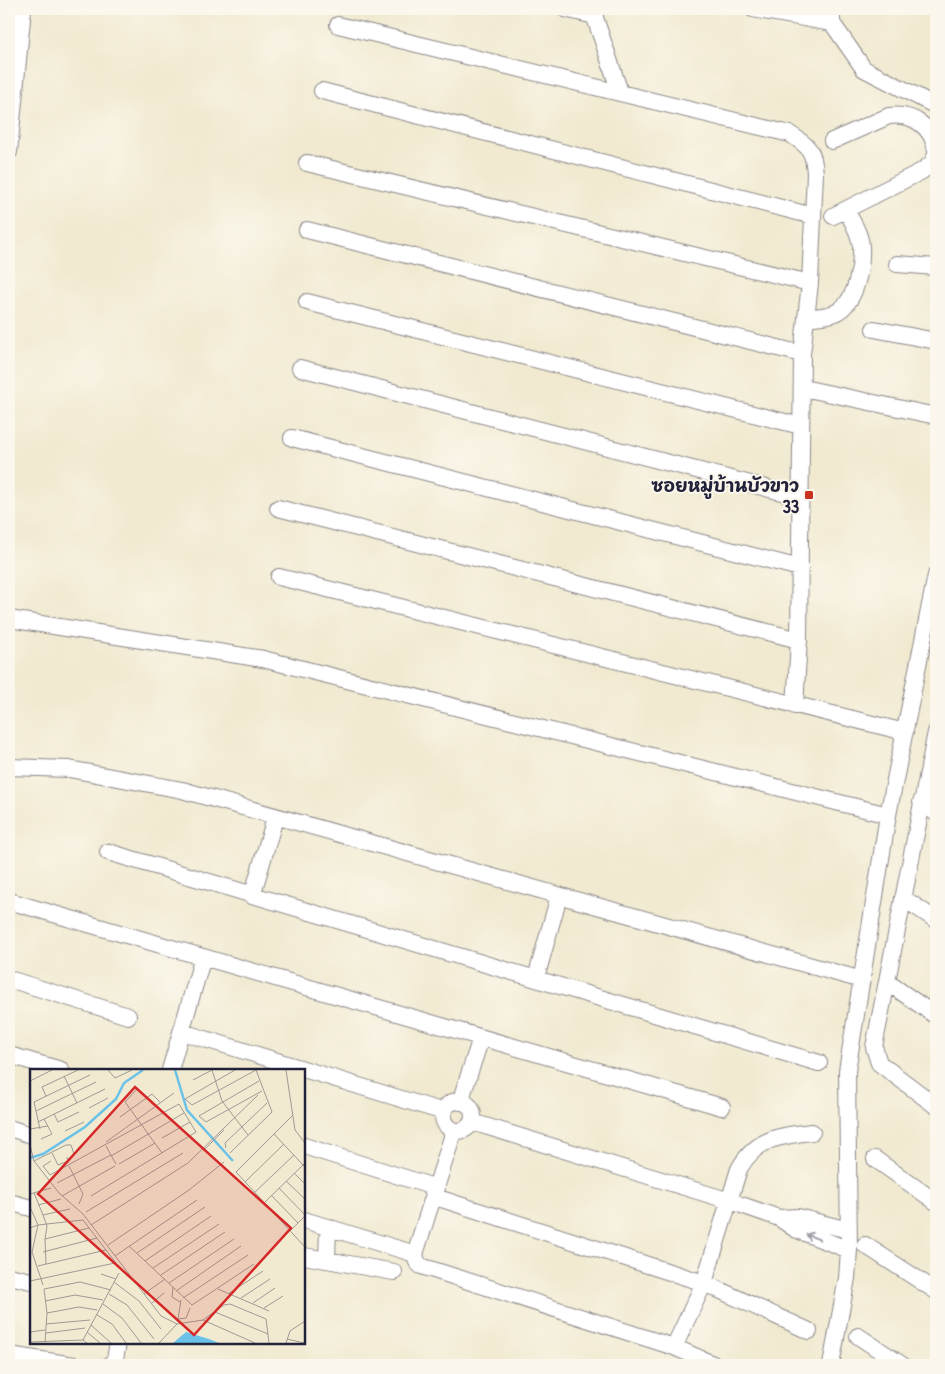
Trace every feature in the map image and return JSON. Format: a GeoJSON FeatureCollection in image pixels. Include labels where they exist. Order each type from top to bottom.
{"type":"FeatureCollection","features":[{"type":"Feature","properties":{"kind":"street"},"geometry":{"type":"LineString","coordinates":[[9,152],[23,9]]}},
{"type":"Feature","properties":{"kind":"street"},"geometry":{"type":"LineString","coordinates":[[565,9],[593,13],[620,92]]}},
{"type":"Feature","properties":{"kind":"street"},"geometry":{"type":"LineString","coordinates":[[753,9],[832,16],[864,69],[936,106]]}},
{"type":"Feature","properties":{"kind":"street"},"geometry":{"type":"LineString","coordinates":[[338,25],[790,134],[806,145],[815,158],[810,283],[802,354],[799,640],[795,706]]}},
{"type":"Feature","properties":{"kind":"street"},"geometry":{"type":"LineString","coordinates":[[322,91],[813,216]]}},
{"type":"Feature","properties":{"kind":"street"},"geometry":{"type":"LineString","coordinates":[[832,141],[889,116],[898,115],[910,118],[926,127],[935,141],[936,151]]}},
{"type":"Feature","properties":{"kind":"street"},"geometry":{"type":"LineString","coordinates":[[806,318],[833,314],[841,310],[858,278],[861,245],[858,233],[840,213],[922,171],[932,163],[936,154]]}},
{"type":"Feature","properties":{"kind":"street"},"geometry":{"type":"LineString","coordinates":[[307,163],[810,283]]}},
{"type":"Feature","properties":{"kind":"street"},"geometry":{"type":"LineString","coordinates":[[307,230],[802,354]]}},
{"type":"Feature","properties":{"kind":"street"},"geometry":{"type":"LineString","coordinates":[[897,264],[936,267]]}},
{"type":"Feature","properties":{"kind":"street"},"geometry":{"type":"LineString","coordinates":[[307,302],[801,426]]}},
{"type":"Feature","properties":{"kind":"street"},"geometry":{"type":"LineString","coordinates":[[874,329],[936,341]]}},
{"type":"Feature","properties":{"kind":"street"},"geometry":{"type":"LineString","coordinates":[[300,368],[801,498]]}},
{"type":"Feature","properties":{"kind":"street"},"geometry":{"type":"LineString","coordinates":[[803,388],[936,416]]}},
{"type":"Feature","properties":{"kind":"street"},"geometry":{"type":"LineString","coordinates":[[292,438],[800,568]]}},
{"type":"Feature","properties":{"kind":"street"},"geometry":{"type":"LineString","coordinates":[[278,508],[799,640]]}},
{"type":"Feature","properties":{"kind":"street"},"geometry":{"type":"LineString","coordinates":[[831,1365],[847,1278],[849,1250],[847,1071],[888,815],[936,575]]}},
{"type":"Feature","properties":{"kind":"street"},"geometry":{"type":"LineString","coordinates":[[279,577],[905,732]]}},
{"type":"Feature","properties":{"kind":"street"},"geometry":{"type":"LineString","coordinates":[[9,619],[263,658],[888,815]]}},
{"type":"Feature","properties":{"kind":"street"},"geometry":{"type":"LineString","coordinates":[[936,732],[874,1047],[879,1063],[936,1106]]}},
{"type":"Feature","properties":{"kind":"street"},"geometry":{"type":"LineString","coordinates":[[9,767],[69,769],[182,790],[275,818],[862,980]]}},
{"type":"Feature","properties":{"kind":"street"},"geometry":{"type":"LineString","coordinates":[[921,802],[936,813]]}},
{"type":"Feature","properties":{"kind":"street"},"geometry":{"type":"LineString","coordinates":[[252,896],[275,818]]}},
{"type":"Feature","properties":{"kind":"street"},"geometry":{"type":"LineString","coordinates":[[108,852],[819,1063]]}},
{"type":"Feature","properties":{"kind":"street"},"geometry":{"type":"LineString","coordinates":[[536,978],[559,896]]}},
{"type":"Feature","properties":{"kind":"street"},"geometry":{"type":"LineString","coordinates":[[902,898],[936,920]]}},
{"type":"Feature","properties":{"kind":"street"},"geometry":{"type":"LineString","coordinates":[[9,901],[118,934],[182,949],[203,957],[722,1107]]}},
{"type":"Feature","properties":{"kind":"street"},"geometry":{"type":"LineString","coordinates":[[170,1069],[203,957]]}},
{"type":"Feature","properties":{"kind":"street"},"geometry":{"type":"LineString","coordinates":[[9,979],[128,1016]]}},
{"type":"Feature","properties":{"kind":"street"},"geometry":{"type":"LineString","coordinates":[[887,982],[936,1016]]}},
{"type":"Feature","properties":{"kind":"street"},"geometry":{"type":"LineString","coordinates":[[182,1032],[303,1069]]}},
{"type":"Feature","properties":{"kind":"street"},"geometry":{"type":"LineString","coordinates":[[460,1102],[481,1038]]}},
{"type":"Feature","properties":{"kind":"street"},"geometry":{"type":"LineString","coordinates":[[9,1054],[58,1069]]}},
{"type":"Feature","properties":{"kind":"street"},"geometry":{"type":"LineString","coordinates":[[305,1070],[444,1112]]}},
{"type":"Feature","properties":{"kind":"street"},"geometry":{"type":"LineString","coordinates":[[460,1102],[471,1109],[472,1122],[465,1130],[454,1131],[445,1124],[444,1112],[450,1104],[460,1102]]}},
{"type":"Feature","properties":{"kind":"street"},"geometry":{"type":"LineString","coordinates":[[472,1122],[730,1201],[778,1218],[813,1237],[849,1250]]}},
{"type":"Feature","properties":{"kind":"street"},"geometry":{"type":"LineString","coordinates":[[9,1128],[30,1135]]}},
{"type":"Feature","properties":{"kind":"street"},"geometry":{"type":"LineString","coordinates":[[454,1131],[415,1254],[417,1262],[421,1266],[674,1347],[715,1365]]}},
{"type":"Feature","properties":{"kind":"street"},"geometry":{"type":"LineString","coordinates":[[674,1347],[704,1283],[739,1169],[747,1154],[757,1146],[785,1135],[812,1132]]}},
{"type":"Feature","properties":{"kind":"street"},"geometry":{"type":"LineString","coordinates":[[305,1146],[704,1283],[809,1331]]}},
{"type":"Feature","properties":{"kind":"street"},"geometry":{"type":"LineString","coordinates":[[875,1159],[936,1202]]}},
{"type":"Feature","properties":{"kind":"street"},"geometry":{"type":"LineString","coordinates":[[9,1202],[30,1208]]}},
{"type":"Feature","properties":{"kind":"street"},"geometry":{"type":"LineString","coordinates":[[778,1218],[798,1217],[848,1230]]}},
{"type":"Feature","properties":{"kind":"street"},"geometry":{"type":"LineString","coordinates":[[305,1220],[415,1254]]}},
{"type":"Feature","properties":{"kind":"street"},"geometry":{"type":"LineString","coordinates":[[327,1260],[328,1227]]}},
{"type":"Feature","properties":{"kind":"street"},"geometry":{"type":"LineString","coordinates":[[865,1246],[936,1291]]}},
{"type":"Feature","properties":{"kind":"street"},"geometry":{"type":"LineString","coordinates":[[305,1256],[394,1272]]}},
{"type":"Feature","properties":{"kind":"street"},"geometry":{"type":"LineString","coordinates":[[9,1276],[30,1281]]}},
{"type":"Feature","properties":{"kind":"street"},"geometry":{"type":"LineString","coordinates":[[858,1336],[902,1365]]}},
{"type":"Feature","properties":{"kind":"street"},"geometry":{"type":"LineString","coordinates":[[110,1365],[115,1359],[118,1344]]}},
{"type":"Feature","properties":{"kind":"street"},"geometry":{"type":"LineString","coordinates":[[9,1356],[74,1365]]}},
{"type":"Feature","properties":{"kind":"place","name":"ซอยหมู่บ้านบัวขาว 33"},"geometry":{"type":"Point","coordinates":[809,495]}}]}
